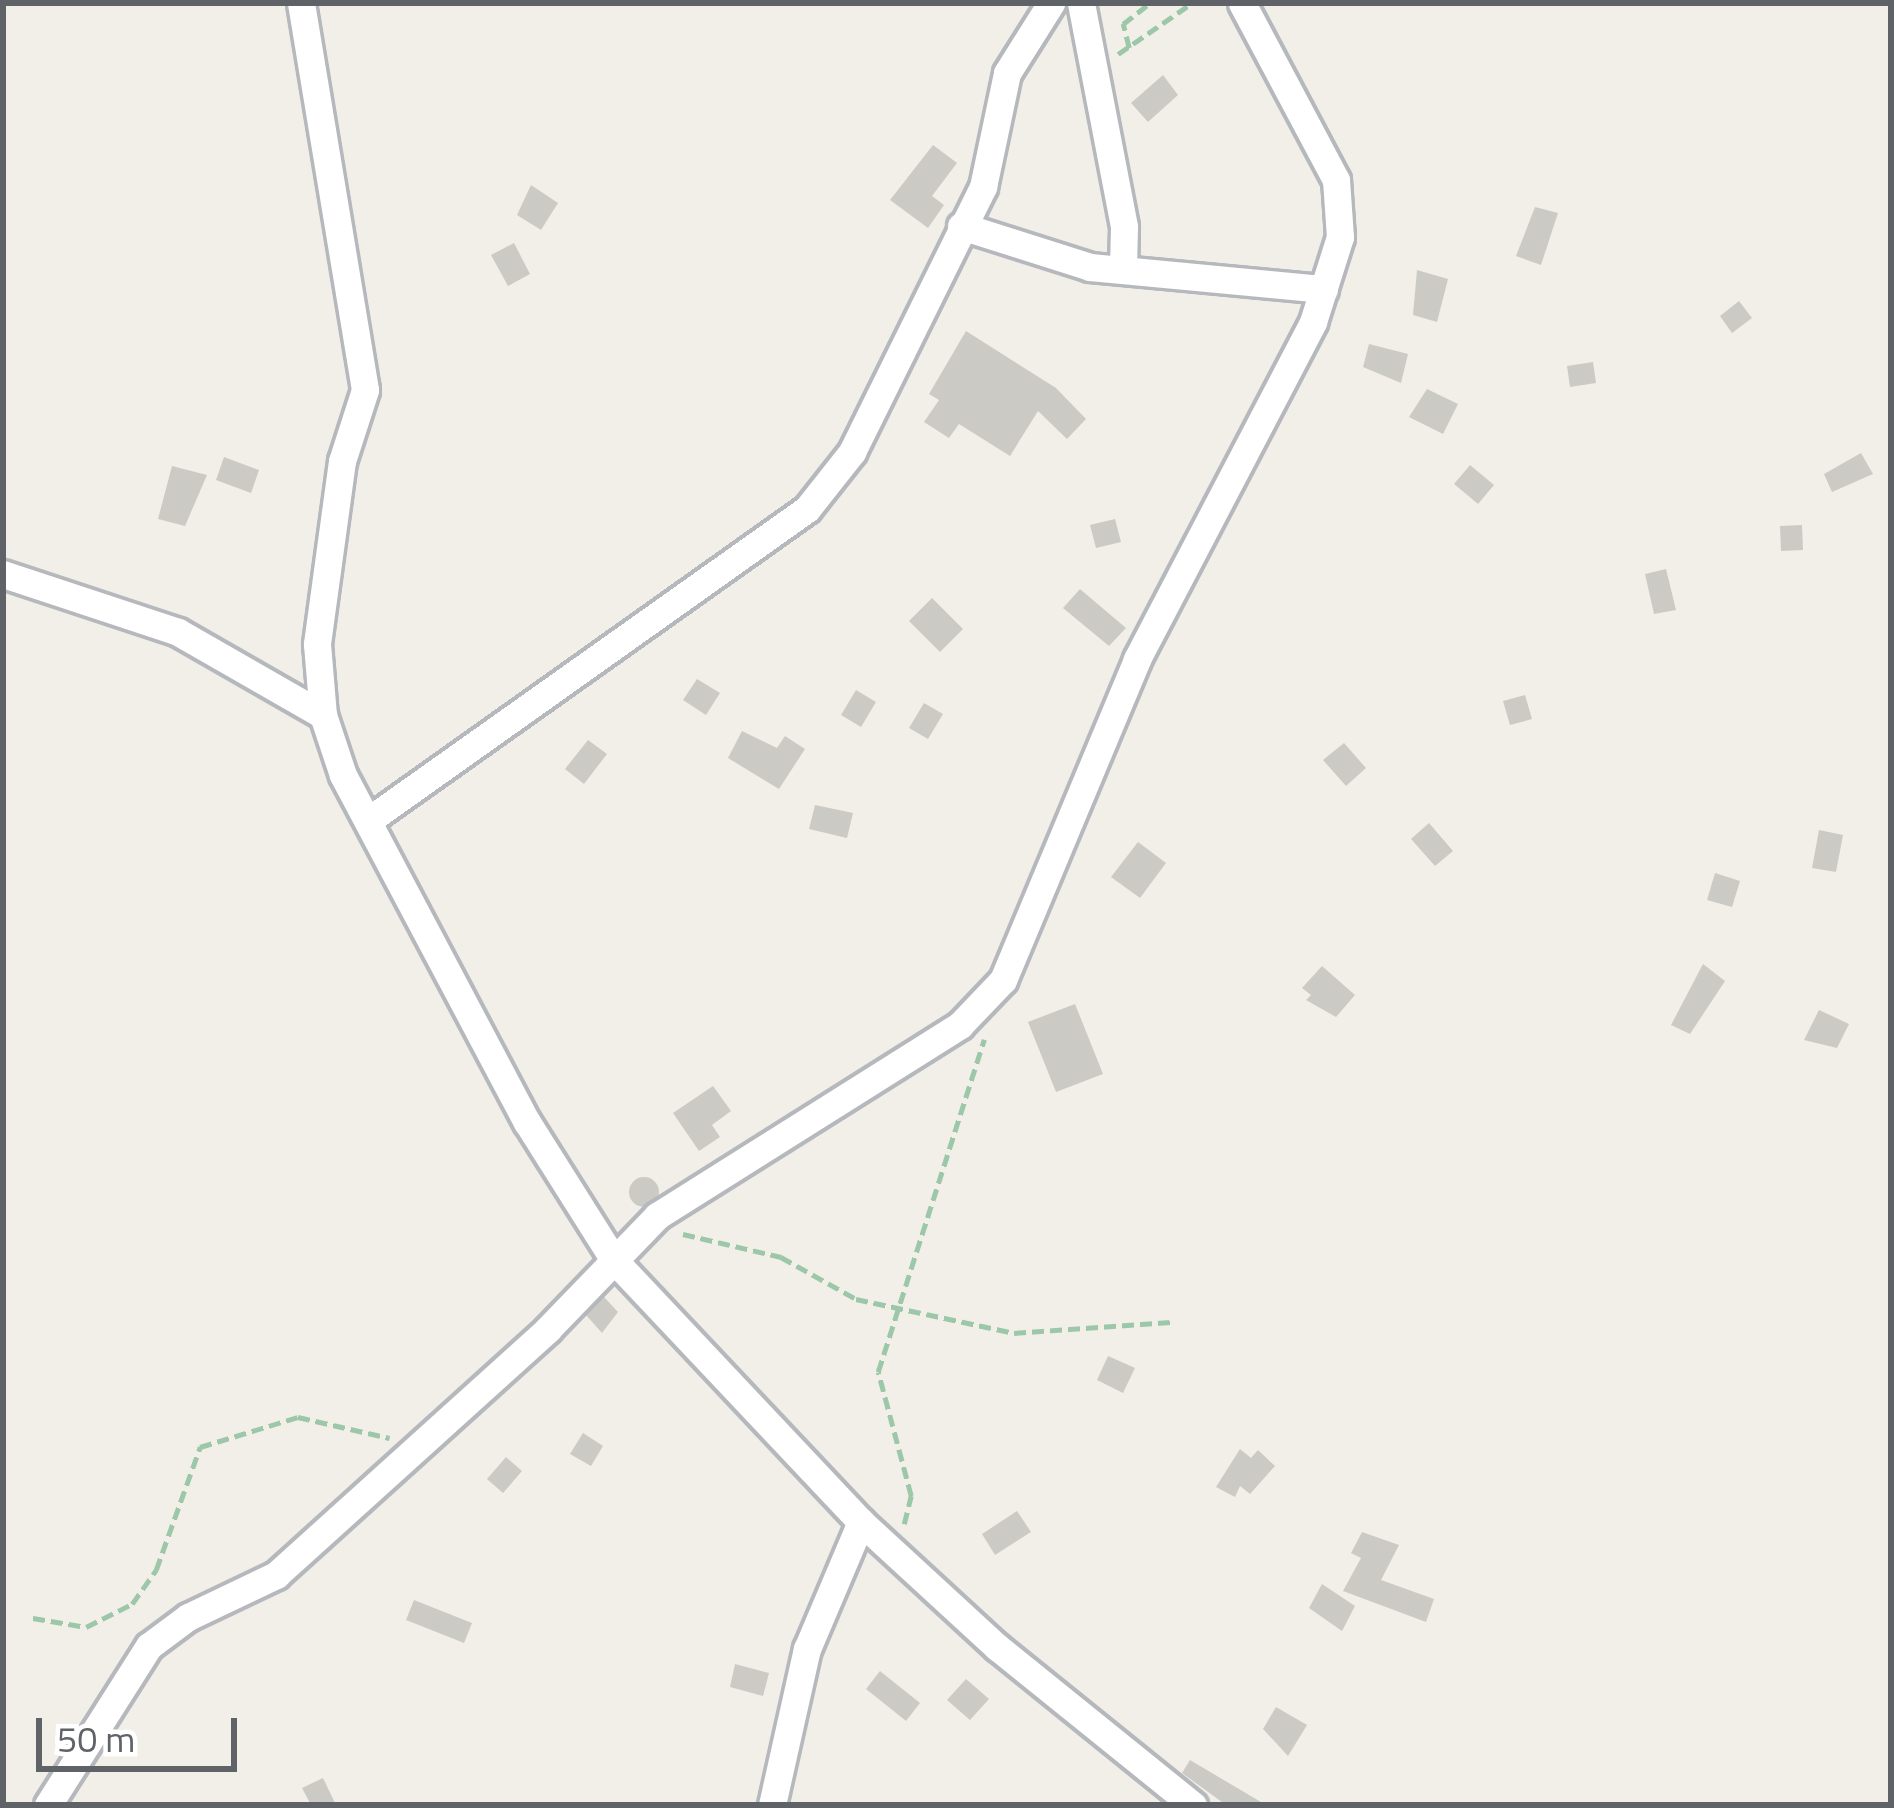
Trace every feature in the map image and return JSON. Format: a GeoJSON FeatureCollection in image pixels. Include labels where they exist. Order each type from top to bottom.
{"type":"FeatureCollection","features":[{"type":"Feature","properties":{"kind":"street"},"geometry":{"type":"LineString","coordinates":[[301,3],[365,390],[342,461],[316,644],[323,715],[369,820],[527,1122],[614,1260],[861,1522],[1193,1805]]}},
{"type":"Feature","properties":{"kind":"street"},"geometry":{"type":"LineString","coordinates":[[369,820],[807,509],[852,452],[983,187],[1007,73],[1051,3]]}},
{"type":"Feature","properties":{"kind":"street"},"geometry":{"type":"LineString","coordinates":[[1081,3],[1124,227],[1123,268]]}},
{"type":"Feature","properties":{"kind":"street"},"geometry":{"type":"LineString","coordinates":[[48,1805],[149,1646],[188,1617],[276,1575],[648,1225],[812,1124],[976,1008],[1003,980],[1032,924],[1137,659],[1324,289],[1340,237],[1336,180],[1242,3]]}},
{"type":"Feature","properties":{"kind":"street"},"geometry":{"type":"LineString","coordinates":[[962,226],[1090,267],[1324,289]]}},
{"type":"Feature","properties":{"kind":"street"},"geometry":{"type":"LineString","coordinates":[[3,574],[178,632],[323,715]]}},
{"type":"Feature","properties":{"kind":"street"},"geometry":{"type":"LineString","coordinates":[[772,1805],[807,1649],[861,1522]]}},
{"type":"Feature","properties":{"kind":"path"},"geometry":{"type":"LineString","coordinates":[[1129,48],[1124,24],[1150,3]]}},
{"type":"Feature","properties":{"kind":"path"},"geometry":{"type":"LineString","coordinates":[[1091,70],[1192,3]]}},
{"type":"Feature","properties":{"kind":"path"},"geometry":{"type":"LineString","coordinates":[[887,1546],[912,1514],[878,1372],[988,1028],[976,1008]]}},
{"type":"Feature","properties":{"kind":"path"},"geometry":{"type":"LineString","coordinates":[[648,1225],[781,1257],[856,1299],[1014,1333],[1172,1322]]}},
{"type":"Feature","properties":{"kind":"path"},"geometry":{"type":"LineString","coordinates":[[33,1618],[86,1627],[132,1604],[156,1570],[200,1447],[298,1417],[371,1430],[415,1448]]}},
{"type":"Feature","properties":{"kind":"building"},"geometry":{"type":"Polygon","coordinates":[[[1163,75],[1178,95],[1148,122],[1131,103],[1163,75]]]}},
{"type":"Feature","properties":{"kind":"building"},"geometry":{"type":"Polygon","coordinates":[[[933,145],[957,163],[932,196],[944,205],[928,228],[890,200],[933,145]]]}},
{"type":"Feature","properties":{"kind":"building"},"geometry":{"type":"Polygon","coordinates":[[[531,185],[558,203],[541,230],[517,215],[531,185]]]}},
{"type":"Feature","properties":{"kind":"building"},"geometry":{"type":"Polygon","coordinates":[[[1535,207],[1558,213],[1541,265],[1516,256],[1535,207]]]}},
{"type":"Feature","properties":{"kind":"building"},"geometry":{"type":"Polygon","coordinates":[[[514,243],[530,274],[508,286],[491,255],[514,243]]]}},
{"type":"Feature","properties":{"kind":"building"},"geometry":{"type":"Polygon","coordinates":[[[1417,270],[1448,279],[1437,322],[1413,315],[1417,270]]]}},
{"type":"Feature","properties":{"kind":"building"},"geometry":{"type":"Polygon","coordinates":[[[1739,301],[1752,318],[1732,333],[1720,316],[1739,301]]]}},
{"type":"Feature","properties":{"kind":"building"},"geometry":{"type":"Polygon","coordinates":[[[966,331],[1056,388],[1086,419],[1067,439],[1038,411],[1010,456],[959,424],[949,438],[924,422],[939,400],[929,394],[966,331]]]}},
{"type":"Feature","properties":{"kind":"building"},"geometry":{"type":"Polygon","coordinates":[[[1369,344],[1408,354],[1401,383],[1363,367],[1369,344]]]}},
{"type":"Feature","properties":{"kind":"building"},"geometry":{"type":"Polygon","coordinates":[[[1593,362],[1596,383],[1570,387],[1567,366],[1593,362]]]}},
{"type":"Feature","properties":{"kind":"building"},"geometry":{"type":"Polygon","coordinates":[[[1427,389],[1458,404],[1443,434],[1409,417],[1427,389]]]}},
{"type":"Feature","properties":{"kind":"building"},"geometry":{"type":"Polygon","coordinates":[[[1861,453],[1873,474],[1832,492],[1824,474],[1861,453]]]}},
{"type":"Feature","properties":{"kind":"building"},"geometry":{"type":"Polygon","coordinates":[[[224,457],[259,470],[251,493],[216,480],[224,457]]]}},
{"type":"Feature","properties":{"kind":"building"},"geometry":{"type":"Polygon","coordinates":[[[1470,465],[1494,485],[1478,504],[1454,484],[1470,465]]]}},
{"type":"Feature","properties":{"kind":"building"},"geometry":{"type":"Polygon","coordinates":[[[172,466],[207,475],[185,526],[158,519],[172,466]]]}},
{"type":"Feature","properties":{"kind":"building"},"geometry":{"type":"Polygon","coordinates":[[[1115,519],[1121,542],[1096,548],[1090,525],[1115,519]]]}},
{"type":"Feature","properties":{"kind":"building"},"geometry":{"type":"Polygon","coordinates":[[[1802,525],[1803,550],[1781,551],[1780,526],[1802,525]]]}},
{"type":"Feature","properties":{"kind":"building"},"geometry":{"type":"Polygon","coordinates":[[[1666,569],[1676,610],[1654,614],[1645,574],[1666,569]]]}},
{"type":"Feature","properties":{"kind":"building"},"geometry":{"type":"Polygon","coordinates":[[[1080,589],[1126,628],[1109,646],[1063,608],[1080,589]]]}},
{"type":"Feature","properties":{"kind":"building"},"geometry":{"type":"Polygon","coordinates":[[[932,598],[963,629],[940,652],[909,621],[932,598]]]}},
{"type":"Feature","properties":{"kind":"building"},"geometry":{"type":"Polygon","coordinates":[[[697,679],[720,693],[706,715],[683,700],[697,679]]]}},
{"type":"Feature","properties":{"kind":"building"},"geometry":{"type":"Polygon","coordinates":[[[856,690],[876,702],[861,727],[841,715],[856,690]]]}},
{"type":"Feature","properties":{"kind":"building"},"geometry":{"type":"Polygon","coordinates":[[[1525,695],[1532,719],[1510,725],[1503,701],[1525,695]]]}},
{"type":"Feature","properties":{"kind":"building"},"geometry":{"type":"Polygon","coordinates":[[[924,703],[943,714],[928,739],[909,728],[924,703]]]}},
{"type":"Feature","properties":{"kind":"building"},"geometry":{"type":"Polygon","coordinates":[[[742,731],[777,748],[785,736],[805,749],[779,789],[728,758],[742,731]]]}},
{"type":"Feature","properties":{"kind":"building"},"geometry":{"type":"Polygon","coordinates":[[[588,740],[607,754],[584,784],[565,769],[588,740]]]}},
{"type":"Feature","properties":{"kind":"building"},"geometry":{"type":"Polygon","coordinates":[[[1344,743],[1366,768],[1346,786],[1323,760],[1344,743]]]}},
{"type":"Feature","properties":{"kind":"building"},"geometry":{"type":"Polygon","coordinates":[[[815,805],[853,813],[847,838],[809,829],[815,805]]]}},
{"type":"Feature","properties":{"kind":"building"},"geometry":{"type":"Polygon","coordinates":[[[1429,823],[1453,851],[1435,866],[1411,839],[1429,823]]]}},
{"type":"Feature","properties":{"kind":"building"},"geometry":{"type":"Polygon","coordinates":[[[1819,830],[1843,835],[1836,872],[1812,868],[1819,830]]]}},
{"type":"Feature","properties":{"kind":"building"},"geometry":{"type":"Polygon","coordinates":[[[1138,842],[1166,863],[1140,898],[1111,877],[1138,842]]]}},
{"type":"Feature","properties":{"kind":"building"},"geometry":{"type":"Polygon","coordinates":[[[1715,873],[1740,881],[1732,907],[1707,900],[1715,873]]]}},
{"type":"Feature","properties":{"kind":"building"},"geometry":{"type":"Polygon","coordinates":[[[1703,964],[1725,981],[1690,1034],[1671,1025],[1703,964]]]}},
{"type":"Feature","properties":{"kind":"building"},"geometry":{"type":"Polygon","coordinates":[[[1322,966],[1355,995],[1336,1017],[1306,1000],[1311,995],[1302,988],[1322,966]]]}},
{"type":"Feature","properties":{"kind":"building"},"geometry":{"type":"Polygon","coordinates":[[[1075,1004],[1103,1074],[1056,1092],[1028,1022],[1075,1004]]]}},
{"type":"Feature","properties":{"kind":"building"},"geometry":{"type":"Polygon","coordinates":[[[1819,1010],[1849,1024],[1837,1048],[1804,1040],[1819,1010]]]}},
{"type":"Feature","properties":{"kind":"building"},"geometry":{"type":"Polygon","coordinates":[[[713,1086],[731,1111],[712,1125],[720,1137],[699,1151],[673,1113],[713,1086]]]}},
{"type":"Feature","properties":{"kind":"building"},"geometry":{"type":"Polygon","coordinates":[[[644,1177],[659,1192],[644,1207],[629,1192],[644,1177]]]}},
{"type":"Feature","properties":{"kind":"building"},"geometry":{"type":"Polygon","coordinates":[[[604,1297],[618,1312],[602,1333],[586,1315],[604,1297]]]}},
{"type":"Feature","properties":{"kind":"building"},"geometry":{"type":"Polygon","coordinates":[[[1108,1356],[1135,1368],[1123,1393],[1097,1380],[1108,1356]]]}},
{"type":"Feature","properties":{"kind":"building"},"geometry":{"type":"Polygon","coordinates":[[[583,1433],[603,1446],[591,1466],[570,1454],[583,1433]]]}},
{"type":"Feature","properties":{"kind":"building"},"geometry":{"type":"Polygon","coordinates":[[[1240,1449],[1251,1458],[1258,1450],[1275,1466],[1250,1494],[1240,1486],[1235,1497],[1216,1487],[1240,1449]]]}},
{"type":"Feature","properties":{"kind":"building"},"geometry":{"type":"Polygon","coordinates":[[[506,1457],[522,1471],[503,1493],[487,1479],[506,1457]]]}},
{"type":"Feature","properties":{"kind":"building"},"geometry":{"type":"Polygon","coordinates":[[[1017,1511],[1031,1532],[995,1555],[982,1534],[1017,1511]]]}},
{"type":"Feature","properties":{"kind":"building"},"geometry":{"type":"Polygon","coordinates":[[[1362,1532],[1399,1545],[1381,1580],[1434,1599],[1426,1622],[1343,1591],[1361,1558],[1351,1553],[1362,1532]]]}},
{"type":"Feature","properties":{"kind":"building"},"geometry":{"type":"Polygon","coordinates":[[[1322,1584],[1355,1606],[1342,1631],[1309,1608],[1322,1584]]]}},
{"type":"Feature","properties":{"kind":"building"},"geometry":{"type":"Polygon","coordinates":[[[414,1600],[472,1623],[464,1643],[406,1620],[414,1600]]]}},
{"type":"Feature","properties":{"kind":"building"},"geometry":{"type":"Polygon","coordinates":[[[735,1664],[769,1673],[763,1696],[730,1687],[735,1664]]]}},
{"type":"Feature","properties":{"kind":"building"},"geometry":{"type":"Polygon","coordinates":[[[880,1671],[920,1703],[906,1721],[866,1689],[880,1671]]]}},
{"type":"Feature","properties":{"kind":"building"},"geometry":{"type":"Polygon","coordinates":[[[966,1679],[989,1699],[970,1720],[947,1700],[966,1679]]]}},
{"type":"Feature","properties":{"kind":"building"},"geometry":{"type":"Polygon","coordinates":[[[1276,1707],[1307,1725],[1288,1756],[1263,1729],[1276,1707]]]}},
{"type":"Feature","properties":{"kind":"building"},"geometry":{"type":"Polygon","coordinates":[[[1190,1760],[1266,1805],[1226,1805],[1182,1773],[1190,1760]]]}},
{"type":"Feature","properties":{"kind":"building"},"geometry":{"type":"Polygon","coordinates":[[[323,1778],[336,1805],[311,1805],[302,1788],[323,1778]]]}}]}
